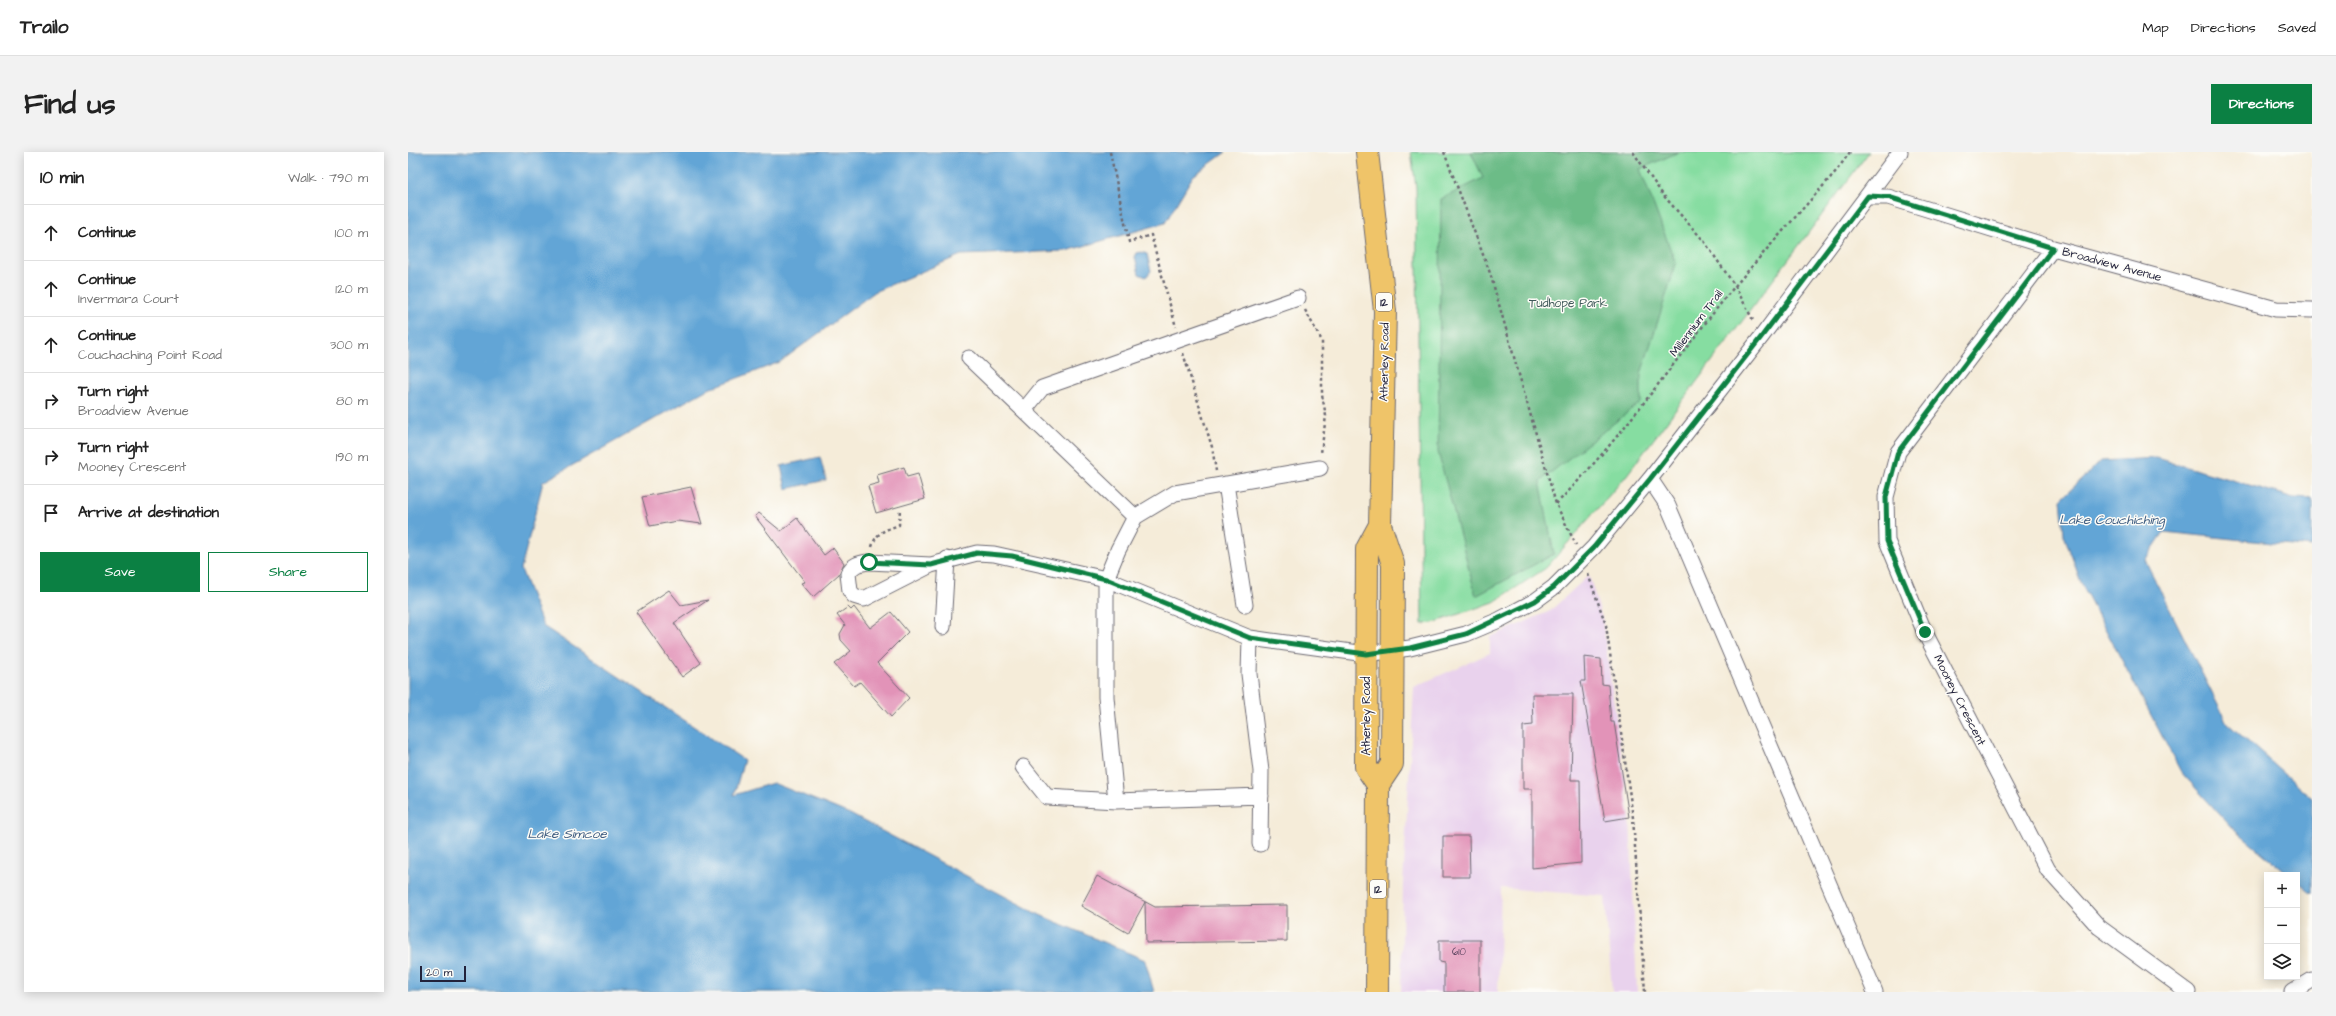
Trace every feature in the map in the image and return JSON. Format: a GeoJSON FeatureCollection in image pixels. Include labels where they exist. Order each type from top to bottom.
{"type":"FeatureCollection","features":[{"type":"Feature","properties":{"kind":"highway","name":"Atherley Road"},"geometry":{"type":"LineString","coordinates":[[1367,152],[1385,311],[1380,525],[1393,564],[1392,764],[1378,785],[1366,767],[1366,654],[1367,549],[1380,525]]}},
{"type":"Feature","properties":{"kind":"highway","name":"12"},"geometry":{"type":"LineString","coordinates":[[1377,992],[1378,785]]}},
{"type":"Feature","properties":{"kind":"street"},"geometry":{"type":"LineString","coordinates":[[931,565],[869,562],[854,566],[848,574],[850,591],[854,596],[864,599],[931,565],[947,559],[977,553],[994,554],[1106,579],[1250,638],[1366,654],[1392,651],[1466,634],[1499,620],[1535,601],[1554,587],[1583,558],[1650,479],[1762,336],[1900,152]]}},
{"type":"Feature","properties":{"kind":"street","name":"Broadview Avenue"},"geometry":{"type":"LineString","coordinates":[[1868,196],[1888,197],[2053,248],[2276,309],[2312,310]]}},
{"type":"Feature","properties":{"kind":"street","name":"Mooney Crescent"},"geometry":{"type":"LineString","coordinates":[[2053,248],[1898,452],[1886,497],[1887,541],[1925,632],[2048,870],[2099,927],[2188,992]]}},
{"type":"Feature","properties":{"kind":"street"},"geometry":{"type":"LineString","coordinates":[[1025,409],[1042,388],[1298,298]]}},
{"type":"Feature","properties":{"kind":"street"},"geometry":{"type":"LineString","coordinates":[[969,358],[1025,409],[1135,516]]}},
{"type":"Feature","properties":{"kind":"street"},"geometry":{"type":"LineString","coordinates":[[1116,801],[1106,697],[1106,579],[1118,550],[1135,516],[1175,493],[1320,468]]}},
{"type":"Feature","properties":{"kind":"street"},"geometry":{"type":"LineString","coordinates":[[1650,479],[1668,506],[1875,992]]}},
{"type":"Feature","properties":{"kind":"street"},"geometry":{"type":"LineString","coordinates":[[1226,484],[1245,605]]}},
{"type":"Feature","properties":{"kind":"street"},"geometry":{"type":"LineString","coordinates":[[943,627],[947,559]]}},
{"type":"Feature","properties":{"kind":"street"},"geometry":{"type":"LineString","coordinates":[[1250,638],[1249,674],[1261,771],[1260,844]]}},
{"type":"Feature","properties":{"kind":"street"},"geometry":{"type":"LineString","coordinates":[[1023,767],[1047,798],[1116,801],[1261,796]]}},
{"type":"Feature","properties":{"kind":"street"},"geometry":{"type":"LineString","coordinates":[[2292,992],[2312,980]]}},
{"type":"Feature","properties":{"kind":"path"},"geometry":{"type":"LineString","coordinates":[[1110,152],[1128,233]]}},
{"type":"Feature","properties":{"kind":"path"},"geometry":{"type":"LineString","coordinates":[[1444,152],[1490,273],[1556,504],[1583,558],[1607,633],[1633,818],[1645,992]]}},
{"type":"Feature","properties":{"kind":"path"},"geometry":{"type":"LineString","coordinates":[[1633,152],[1663,195],[1704,241],[1735,286],[1762,336]]}},
{"type":"Feature","properties":{"kind":"path","name":"Millennium Trail"},"geometry":{"type":"LineString","coordinates":[[1556,504],[1599,459],[1656,390],[1735,286],[1837,170],[1850,152]]}},
{"type":"Feature","properties":{"kind":"path"},"geometry":{"type":"LineString","coordinates":[[1298,298],[1322,341],[1322,395],[1326,416],[1320,468]]}},
{"type":"Feature","properties":{"kind":"path"},"geometry":{"type":"LineString","coordinates":[[869,562],[874,538],[880,532],[899,525],[900,508]]}},
{"type":"Feature","properties":{"kind":"shaded area"},"geometry":{"type":"Polygon","coordinates":[[[1589,575],[1602,618],[1630,816],[1637,992],[1612,992],[1605,896],[1501,888],[1498,992],[1401,992],[1403,885],[1414,687],[1490,653],[1490,637],[1550,611],[1589,575]]]}},
{"type":"Feature","properties":{"kind":"green space","name":"Tudhope Park"},"geometry":{"type":"Polygon","coordinates":[[[1411,152],[1869,152],[1626,476],[1546,568],[1494,602],[1433,623],[1422,624],[1416,188],[1411,152]]]}},
{"type":"Feature","properties":{"kind":"green space"},"geometry":{"type":"Polygon","coordinates":[[[1471,152],[1679,152],[1640,169],[1676,264],[1641,374],[1641,402],[1540,481],[1554,554],[1476,596],[1438,452],[1441,199],[1483,178],[1471,152]]]}},
{"type":"Feature","properties":{"kind":"water","name":"Lake Simcoe"},"geometry":{"type":"Polygon","coordinates":[[[408,152],[1226,152],[1193,176],[1165,223],[1066,251],[961,255],[876,291],[780,362],[706,390],[543,482],[521,569],[543,626],[744,760],[734,795],[773,783],[850,814],[1040,915],[1145,960],[1154,992],[408,992],[408,152]]]}},
{"type":"Feature","properties":{"kind":"water"},"geometry":{"type":"Polygon","coordinates":[[[1141,252],[1147,254],[1151,271],[1146,277],[1139,274],[1135,257],[1137,253],[1141,252]]]}},
{"type":"Feature","properties":{"kind":"water"},"geometry":{"type":"Polygon","coordinates":[[[820,457],[826,480],[786,489],[781,466],[820,457]]]}},
{"type":"Feature","properties":{"kind":"water","name":"Lake Couchiching"},"geometry":{"type":"Polygon","coordinates":[[[2156,458],[2294,498],[2312,499],[2312,547],[2164,532],[2145,560],[2227,723],[2312,798],[2312,893],[2300,883],[2300,872],[2285,872],[2233,829],[2181,772],[2082,585],[2064,535],[2061,499],[2101,461],[2156,458]]]}},
{"type":"Feature","properties":{"kind":"building"},"geometry":{"type":"Polygon","coordinates":[[[904,467],[907,477],[918,474],[925,499],[876,513],[868,486],[879,483],[877,475],[904,467]]]}},
{"type":"Feature","properties":{"kind":"building"},"geometry":{"type":"Polygon","coordinates":[[[691,487],[702,524],[677,521],[650,526],[642,497],[691,487]]]}},
{"type":"Feature","properties":{"kind":"building"},"geometry":{"type":"Polygon","coordinates":[[[759,513],[781,531],[797,518],[824,555],[833,548],[844,563],[839,574],[813,597],[801,583],[805,582],[755,516],[759,513]]]}},
{"type":"Feature","properties":{"kind":"building"},"geometry":{"type":"Polygon","coordinates":[[[669,590],[681,605],[708,600],[674,623],[701,663],[682,677],[636,612],[669,590]]]}},
{"type":"Feature","properties":{"kind":"building"},"geometry":{"type":"Polygon","coordinates":[[[848,607],[851,610],[854,607],[870,628],[891,612],[908,632],[877,663],[909,698],[891,717],[860,682],[854,686],[834,664],[851,651],[841,640],[840,634],[845,625],[837,615],[848,607]]]}},
{"type":"Feature","properties":{"kind":"building"},"geometry":{"type":"Polygon","coordinates":[[[1584,657],[1601,659],[1602,684],[1608,685],[1611,722],[1614,722],[1629,817],[1605,821],[1581,681],[1585,681],[1584,657]]]}},
{"type":"Feature","properties":{"kind":"building"},"geometry":{"type":"Polygon","coordinates":[[[1532,694],[1573,694],[1571,780],[1580,780],[1581,863],[1532,868],[1532,789],[1523,789],[1523,726],[1533,725],[1532,694]]]}},
{"type":"Feature","properties":{"kind":"building"},"geometry":{"type":"Polygon","coordinates":[[[1443,836],[1469,836],[1470,877],[1443,877],[1443,836]]]}},
{"type":"Feature","properties":{"kind":"building"},"geometry":{"type":"Polygon","coordinates":[[[1097,876],[1155,907],[1287,905],[1287,941],[1146,943],[1145,902],[1128,933],[1081,906],[1097,876]]]}},
{"type":"Feature","properties":{"kind":"building"},"geometry":{"type":"Polygon","coordinates":[[[1439,940],[1480,940],[1480,992],[1444,992],[1444,963],[1439,962],[1439,940]]]}},
{"type":"Feature","properties":{"kind":"route"},"geometry":{"type":"LineString","coordinates":[[869,562],[931,565],[947,559],[977,553],[1012,556],[1106,579],[1250,638],[1366,654],[1410,648],[1466,634],[1499,620],[1535,601],[1554,587],[1594,547],[1650,479],[1762,336],[1868,196],[1888,197],[2053,248],[1898,452],[1886,497],[1887,541],[1925,632]]}}]}
